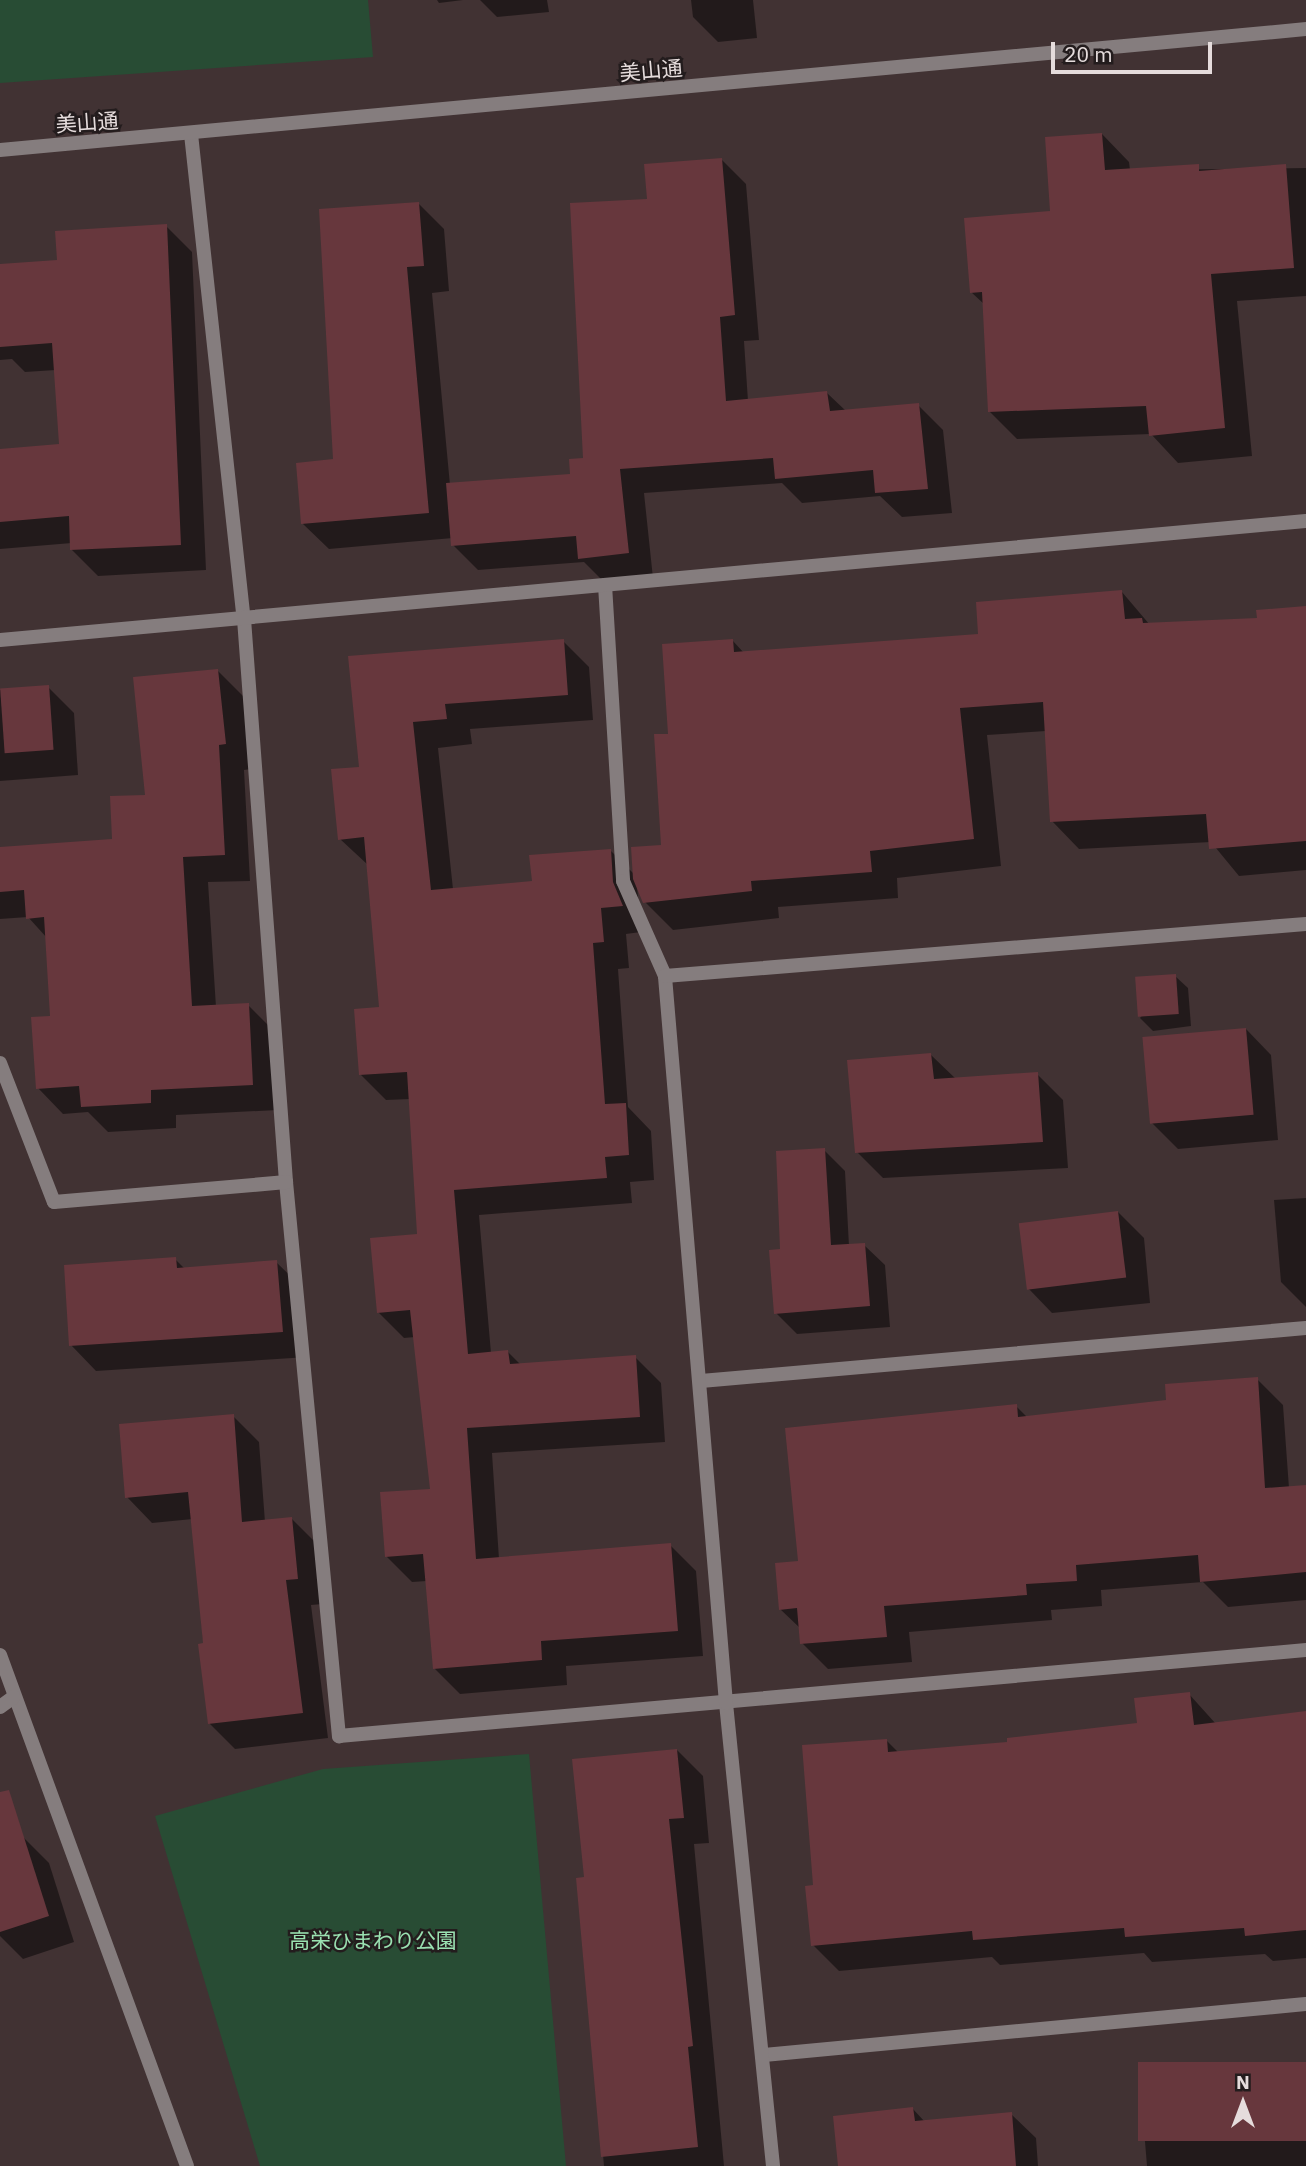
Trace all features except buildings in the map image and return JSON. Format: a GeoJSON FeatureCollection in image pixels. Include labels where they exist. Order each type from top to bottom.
{"type":"FeatureCollection","features":[{"type":"Feature","properties":{"kind":"street","name":"美山通"},"geometry":{"type":"LineString","coordinates":[[0,150],[1306,29]]}},
{"type":"Feature","properties":{"kind":"street"},"geometry":{"type":"LineString","coordinates":[[191,134],[244,619],[286,1182],[339,1736],[1306,1650]]}},
{"type":"Feature","properties":{"kind":"street"},"geometry":{"type":"LineString","coordinates":[[0,640],[1306,521]]}},
{"type":"Feature","properties":{"kind":"street"},"geometry":{"type":"LineString","coordinates":[[605,585],[623,881],[665,976],[702,1381],[726,1703],[764,2055],[773,2166]]}},
{"type":"Feature","properties":{"kind":"street"},"geometry":{"type":"LineString","coordinates":[[665,976],[1306,924]]}},
{"type":"Feature","properties":{"kind":"street"},"geometry":{"type":"LineString","coordinates":[[0,1063],[54,1202],[286,1182]]}},
{"type":"Feature","properties":{"kind":"street"},"geometry":{"type":"LineString","coordinates":[[702,1381],[1306,1328]]}},
{"type":"Feature","properties":{"kind":"street"},"geometry":{"type":"LineString","coordinates":[[0,1655],[187,2166]]}},
{"type":"Feature","properties":{"kind":"street"},"geometry":{"type":"LineString","coordinates":[[0,1707],[14,1697]]}},
{"type":"Feature","properties":{"kind":"street"},"geometry":{"type":"LineString","coordinates":[[764,2055],[1306,2004]]}},
{"type":"Feature","properties":{"kind":"green space"},"geometry":{"type":"Polygon","coordinates":[[[0,0],[368,0],[373,57],[0,83],[0,0]]]}},
{"type":"Feature","properties":{"kind":"green space","name":"高栄ひまわり公園"},"geometry":{"type":"Polygon","coordinates":[[[529,1754],[566,2166],[260,2166],[155,1816],[323,1769],[529,1754]]]}}]}
